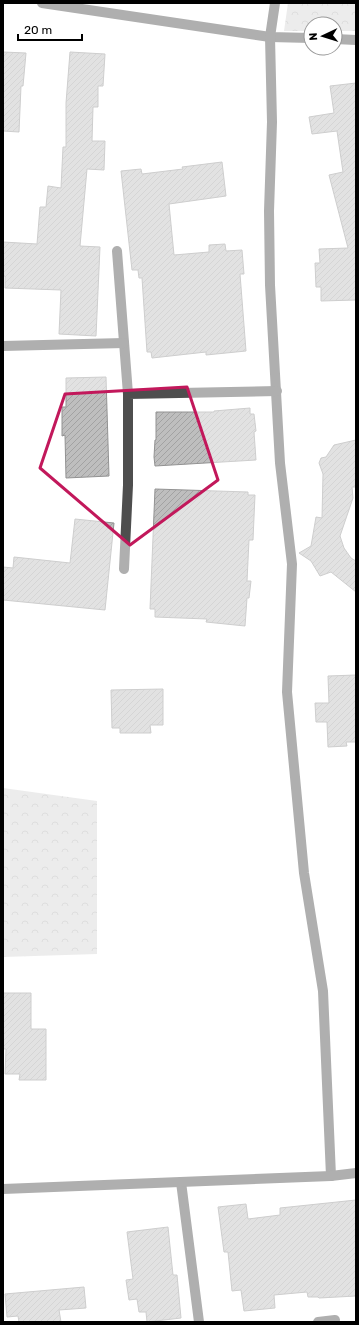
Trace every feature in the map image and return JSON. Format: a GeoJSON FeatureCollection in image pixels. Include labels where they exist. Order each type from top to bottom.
{"type":"FeatureCollection","features":[{"type":"Feature","properties":{"kind":"street"},"geometry":{"type":"LineString","coordinates":[[42,3],[270,37],[303,38]]}},
{"type":"Feature","properties":{"kind":"street"},"geometry":{"type":"LineString","coordinates":[[275,3],[270,37],[272,122],[269,212],[270,270],[280,463],[292,564],[288,692],[304,873],[323,991],[331,1176]]}},
{"type":"Feature","properties":{"kind":"street"},"geometry":{"type":"LineString","coordinates":[[343,39],[356,40]]}},
{"type":"Feature","properties":{"kind":"street"},"geometry":{"type":"LineString","coordinates":[[117,251],[128,394],[128,485],[124,569]]}},
{"type":"Feature","properties":{"kind":"street"},"geometry":{"type":"LineString","coordinates":[[3,346],[124,343]]}},
{"type":"Feature","properties":{"kind":"street"},"geometry":{"type":"LineString","coordinates":[[128,394],[277,391]]}},
{"type":"Feature","properties":{"kind":"street"},"geometry":{"type":"LineString","coordinates":[[3,1189],[331,1176],[356,1173]]}},
{"type":"Feature","properties":{"kind":"street"},"geometry":{"type":"LineString","coordinates":[[181,1182],[199,1322]]}},
{"type":"Feature","properties":{"kind":"street"},"geometry":{"type":"LineString","coordinates":[[318,1322],[335,1320]]}},
{"type":"Feature","properties":{"kind":"highlighted area"},"geometry":{"type":"Polygon","coordinates":[[[187,387],[218,480],[130,545],[40,468],[65,394],[187,387]]]}},
{"type":"Feature","properties":{"kind":"green space"},"geometry":{"type":"Polygon","coordinates":[[[288,3],[356,3],[356,31],[343,31],[343,16],[303,16],[303,31],[284,31],[288,3]]]}},
{"type":"Feature","properties":{"kind":"green space"},"geometry":{"type":"Polygon","coordinates":[[[3,788],[97,801],[97,954],[3,957],[3,788]]]}},
{"type":"Feature","properties":{"kind":"building"},"geometry":{"type":"Polygon","coordinates":[[[3,52],[26,53],[23,86],[21,86],[19,132],[3,131],[3,52]]]}},
{"type":"Feature","properties":{"kind":"building"},"geometry":{"type":"Polygon","coordinates":[[[70,52],[105,54],[103,86],[98,86],[98,107],[93,107],[92,141],[105,141],[104,170],[87,169],[80,246],[100,247],[96,336],[59,334],[61,290],[5,288],[5,276],[3,276],[3,242],[37,244],[40,207],[46,207],[48,186],[61,188],[63,147],[66,147],[66,103],[70,52]]]}},
{"type":"Feature","properties":{"kind":"building"},"geometry":{"type":"Polygon","coordinates":[[[356,83],[356,300],[321,301],[321,287],[316,287],[315,263],[320,263],[319,249],[348,248],[329,175],[343,172],[337,131],[312,134],[309,117],[334,113],[330,86],[356,83]]]}},
{"type":"Feature","properties":{"kind":"building"},"geometry":{"type":"Polygon","coordinates":[[[222,162],[226,196],[169,204],[174,255],[209,252],[209,245],[225,244],[226,251],[242,250],[244,274],[240,274],[246,351],[206,355],[206,352],[152,358],[151,352],[147,352],[142,278],[139,278],[138,270],[132,270],[121,171],[141,169],[142,174],[222,162]]]}},
{"type":"Feature","properties":{"kind":"building"},"geometry":{"type":"Polygon","coordinates":[[[106,377],[109,476],[66,478],[65,435],[62,436],[62,407],[66,407],[66,378],[106,377]]]}},
{"type":"Feature","properties":{"kind":"building"},"geometry":{"type":"Polygon","coordinates":[[[250,408],[250,414],[254,414],[256,431],[254,432],[256,460],[155,466],[156,412],[214,412],[250,408]]]}},
{"type":"Feature","properties":{"kind":"building"},"geometry":{"type":"Polygon","coordinates":[[[356,440],[356,487],[352,487],[353,498],[340,536],[344,548],[351,558],[356,561],[356,592],[331,572],[320,576],[311,561],[299,553],[311,546],[316,517],[322,518],[323,474],[319,463],[321,458],[326,457],[334,445],[356,440]]]}},
{"type":"Feature","properties":{"kind":"building"},"geometry":{"type":"Polygon","coordinates":[[[155,489],[248,492],[248,495],[255,495],[253,540],[249,540],[247,581],[251,581],[249,598],[247,598],[245,626],[206,622],[207,619],[155,617],[155,609],[150,609],[155,489]]]}},
{"type":"Feature","properties":{"kind":"building"},"geometry":{"type":"Polygon","coordinates":[[[75,519],[114,523],[105,610],[3,600],[3,567],[13,568],[14,557],[70,563],[75,519]]]}},
{"type":"Feature","properties":{"kind":"building"},"geometry":{"type":"Polygon","coordinates":[[[356,675],[356,742],[346,742],[347,746],[328,747],[327,722],[316,722],[315,703],[329,703],[328,676],[356,675]]]}},
{"type":"Feature","properties":{"kind":"building"},"geometry":{"type":"Polygon","coordinates":[[[163,689],[163,725],[150,725],[151,733],[120,733],[120,728],[112,728],[111,690],[163,689]]]}},
{"type":"Feature","properties":{"kind":"building"},"geometry":{"type":"Polygon","coordinates":[[[3,993],[31,993],[31,1029],[46,1029],[46,1080],[19,1080],[20,1074],[5,1074],[6,1049],[3,1049],[3,993]]]}},
{"type":"Feature","properties":{"kind":"building"},"geometry":{"type":"Polygon","coordinates":[[[356,1200],[356,1296],[319,1298],[308,1297],[307,1292],[274,1295],[275,1308],[244,1311],[241,1290],[232,1291],[228,1252],[224,1252],[218,1207],[246,1204],[248,1219],[280,1215],[280,1208],[356,1200]]]}},
{"type":"Feature","properties":{"kind":"building"},"geometry":{"type":"Polygon","coordinates":[[[168,1227],[173,1275],[177,1275],[181,1318],[147,1322],[146,1312],[139,1312],[137,1299],[129,1300],[126,1280],[133,1279],[127,1232],[168,1227]]]}},
{"type":"Feature","properties":{"kind":"building"},"geometry":{"type":"Polygon","coordinates":[[[84,1287],[86,1308],[59,1310],[61,1322],[19,1322],[18,1316],[7,1317],[5,1294],[84,1287]]]}}]}
